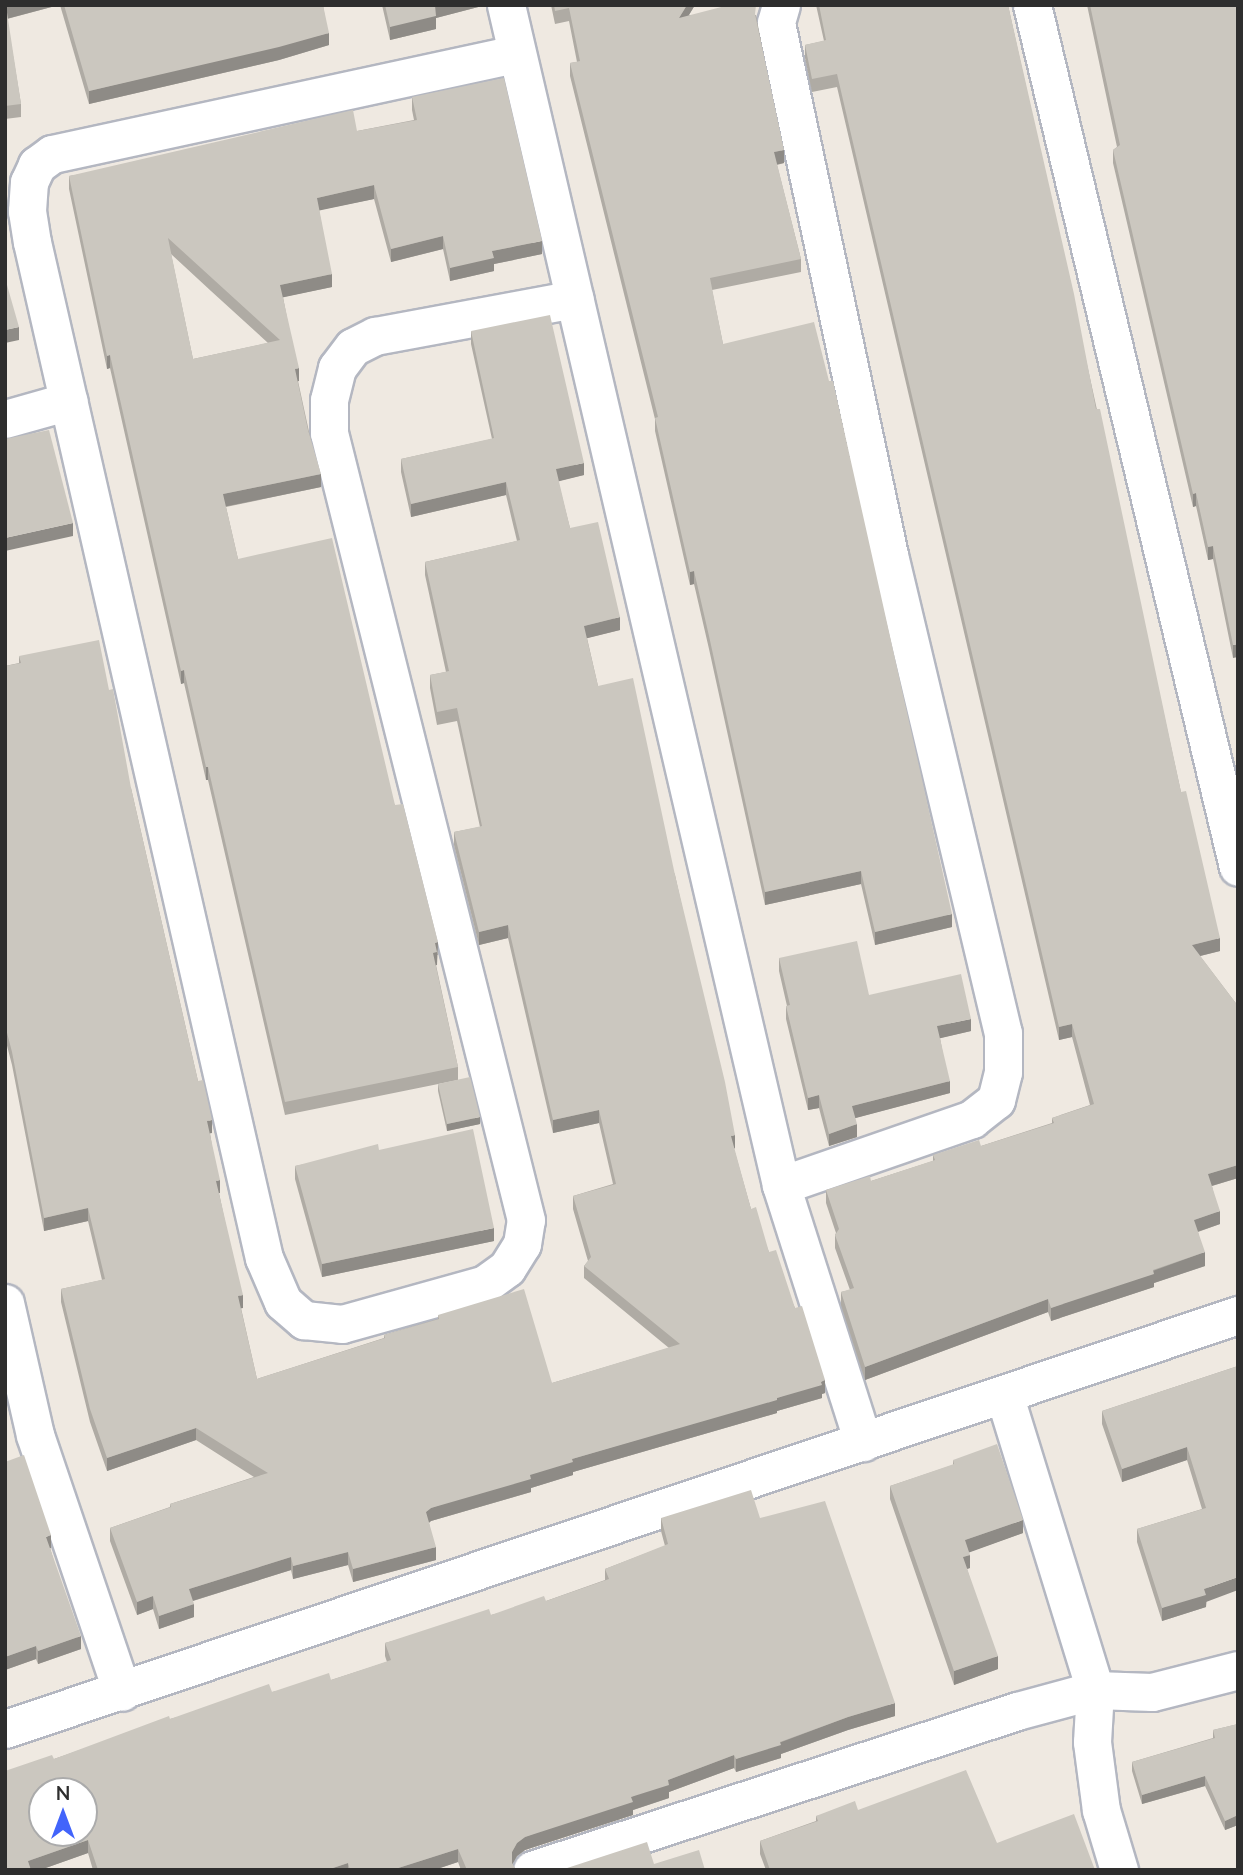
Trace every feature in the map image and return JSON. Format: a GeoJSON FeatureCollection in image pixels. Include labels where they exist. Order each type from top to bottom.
{"type":"FeatureCollection","features":[{"type":"Feature","properties":{"kind":"street"},"geometry":{"type":"LineString","coordinates":[[506,5],[515,54],[575,299],[781,1185],[863,1442]]}},
{"type":"Feature","properties":{"kind":"street"},"geometry":{"type":"LineString","coordinates":[[780,5],[776,23],[889,555],[1003,1033],[1003,1072],[996,1100],[972,1119],[781,1185]]}},
{"type":"Feature","properties":{"kind":"street"},"geometry":{"type":"LineString","coordinates":[[1032,5],[1238,867]]}},
{"type":"Feature","properties":{"kind":"street"},"geometry":{"type":"LineString","coordinates":[[515,54],[52,154],[37,165],[29,182],[27,211],[264,1258],[283,1302],[304,1320],[342,1324],[485,1284],[507,1268],[522,1244],[526,1220],[329,433],[332,390],[337,368],[353,347],[375,335],[575,299]]}},
{"type":"Feature","properties":{"kind":"street"},"geometry":{"type":"LineString","coordinates":[[5,419],[69,401]]}},
{"type":"Feature","properties":{"kind":"street"},"geometry":{"type":"LineString","coordinates":[[5,1303],[20,1440],[122,1692]]}},
{"type":"Feature","properties":{"kind":"street"},"geometry":{"type":"LineString","coordinates":[[5,1729],[122,1692],[1238,1315]]}},
{"type":"Feature","properties":{"kind":"street"},"geometry":{"type":"LineString","coordinates":[[1004,1394],[1095,1690],[1092,1741],[1101,1810],[1119,1870]]}},
{"type":"Feature","properties":{"kind":"street"},"geometry":{"type":"LineString","coordinates":[[532,1870],[1017,1711],[1095,1690],[1152,1692],[1238,1670]]}},
{"type":"Feature","properties":{"kind":"building"},"geometry":{"type":"Polygon","coordinates":[[[5,5],[9,5],[6,6],[21,104],[5,106],[5,5]]]}},
{"type":"Feature","properties":{"kind":"building"},"geometry":{"type":"Polygon","coordinates":[[[64,5],[323,5],[329,33],[89,91],[64,5]]]}},
{"type":"Feature","properties":{"kind":"building"},"geometry":{"type":"Polygon","coordinates":[[[385,5],[435,5],[436,16],[390,27],[385,5]]]}},
{"type":"Feature","properties":{"kind":"building"},"geometry":{"type":"Polygon","coordinates":[[[554,5],[687,5],[679,18],[729,5],[756,5],[755,14],[784,150],[774,152],[801,259],[710,278],[723,344],[814,322],[829,381],[833,381],[952,914],[875,932],[861,871],[765,892],[694,571],[690,572],[655,418],[658,417],[570,63],[580,61],[569,8],[555,11],[554,5]]]}},
{"type":"Feature","properties":{"kind":"building"},"geometry":{"type":"Polygon","coordinates":[[[819,5],[1008,5],[1074,294],[1096,409],[1100,409],[1181,792],[1186,791],[1220,938],[1192,945],[1238,1006],[1238,1165],[1208,1174],[1220,1211],[1194,1220],[1205,1252],[1153,1270],[1154,1274],[1051,1308],[1048,1299],[865,1367],[841,1292],[854,1288],[835,1235],[839,1229],[826,1190],[870,1176],[871,1181],[935,1160],[933,1155],[979,1140],[981,1146],[1054,1123],[1052,1118],[1094,1104],[1072,1024],[1059,1027],[837,74],[812,79],[805,45],[826,40],[819,5]]]}},
{"type":"Feature","properties":{"kind":"building"},"geometry":{"type":"Polygon","coordinates":[[[1090,5],[1238,5],[1238,644],[1233,645],[1213,546],[1208,547],[1196,493],[1193,494],[1113,150],[1120,145],[1090,5]]]}},
{"type":"Feature","properties":{"kind":"building"},"geometry":{"type":"Polygon","coordinates":[[[504,78],[542,241],[492,251],[494,258],[450,268],[443,236],[391,249],[374,185],[317,198],[332,274],[280,285],[299,368],[295,369],[308,430],[321,474],[223,494],[238,559],[332,538],[395,805],[403,804],[438,942],[435,943],[437,952],[433,953],[458,1067],[285,1102],[208,767],[184,670],[181,671],[110,355],[107,356],[69,176],[353,110],[357,131],[417,120],[412,97],[504,78]],[[168,238],[193,359],[280,340],[168,238]]]}},
{"type":"Feature","properties":{"kind":"building"},"geometry":{"type":"Polygon","coordinates":[[[5,278],[19,327],[5,330],[5,278]]]}},
{"type":"Feature","properties":{"kind":"building"},"geometry":{"type":"Polygon","coordinates":[[[550,315],[584,463],[556,469],[570,528],[598,522],[620,617],[584,626],[598,686],[633,678],[675,875],[725,1082],[735,1135],[731,1136],[751,1209],[756,1207],[769,1252],[776,1250],[795,1308],[802,1306],[825,1380],[821,1382],[822,1385],[777,1400],[572,1459],[573,1462],[530,1475],[531,1479],[431,1508],[426,1512],[436,1547],[353,1569],[348,1552],[293,1566],[291,1557],[189,1589],[194,1604],[159,1616],[153,1596],[137,1602],[110,1528],[171,1507],[170,1504],[268,1473],[196,1428],[107,1458],[90,1409],[61,1289],[105,1279],[88,1208],[44,1218],[5,1025],[5,666],[21,663],[19,656],[99,640],[109,690],[113,689],[131,788],[198,1081],[203,1080],[212,1120],[207,1121],[220,1180],[216,1181],[243,1295],[238,1296],[257,1379],[439,1319],[438,1315],[524,1289],[552,1383],[680,1344],[584,1266],[591,1257],[573,1196],[616,1184],[599,1110],[553,1120],[508,925],[479,932],[454,832],[482,826],[457,708],[437,712],[430,675],[449,671],[425,562],[520,540],[506,482],[411,504],[401,459],[494,438],[471,331],[550,315]]]}},
{"type":"Feature","properties":{"kind":"building"},"geometry":{"type":"Polygon","coordinates":[[[49,430],[73,523],[5,538],[5,439],[49,430]]]}},
{"type":"Feature","properties":{"kind":"building"},"geometry":{"type":"Polygon","coordinates":[[[857,941],[869,995],[961,974],[971,1019],[937,1026],[950,1081],[852,1106],[857,1124],[829,1134],[819,1095],[808,1098],[786,1006],[790,1005],[779,958],[857,941]]]}},
{"type":"Feature","properties":{"kind":"building"},"geometry":{"type":"Polygon","coordinates":[[[470,1077],[480,1117],[447,1124],[438,1084],[470,1077]]]}},
{"type":"Feature","properties":{"kind":"building"},"geometry":{"type":"Polygon","coordinates":[[[473,1129],[494,1228],[322,1264],[295,1166],[378,1144],[379,1150],[473,1129]]]}},
{"type":"Feature","properties":{"kind":"building"},"geometry":{"type":"Polygon","coordinates":[[[1238,1366],[1238,1577],[1204,1589],[1206,1595],[1162,1608],[1137,1529],[1206,1508],[1187,1447],[1122,1469],[1102,1411],[1238,1366]]]}},
{"type":"Feature","properties":{"kind":"building"},"geometry":{"type":"Polygon","coordinates":[[[997,1444],[1023,1520],[965,1540],[970,1555],[963,1557],[998,1656],[954,1671],[890,1486],[954,1464],[953,1460],[997,1444]]]}},
{"type":"Feature","properties":{"kind":"building"},"geometry":{"type":"Polygon","coordinates":[[[24,1455],[51,1535],[46,1537],[81,1636],[38,1651],[36,1646],[5,1657],[5,1462],[24,1455]]]}},
{"type":"Feature","properties":{"kind":"building"},"geometry":{"type":"Polygon","coordinates":[[[751,1490],[760,1518],[825,1501],[895,1703],[780,1742],[781,1745],[736,1759],[734,1755],[668,1780],[669,1785],[631,1797],[633,1802],[525,1837],[517,1843],[512,1852],[512,1863],[516,1870],[467,1870],[458,1849],[392,1870],[350,1870],[348,1863],[327,1870],[98,1870],[90,1847],[98,1847],[98,1777],[28,1777],[28,1847],[68,1847],[28,1861],[31,1870],[5,1870],[5,1771],[52,1755],[54,1759],[169,1716],[170,1719],[269,1684],[272,1692],[329,1673],[331,1680],[391,1660],[385,1643],[489,1609],[491,1615],[544,1596],[546,1601],[609,1579],[605,1569],[668,1544],[661,1518],[751,1490]]]}},
{"type":"Feature","properties":{"kind":"building"},"geometry":{"type":"Polygon","coordinates":[[[1238,1724],[1238,1815],[1225,1821],[1205,1776],[1142,1795],[1132,1762],[1215,1738],[1213,1730],[1238,1724]]]}},
{"type":"Feature","properties":{"kind":"building"},"geometry":{"type":"Polygon","coordinates":[[[966,1770],[997,1843],[1074,1814],[1095,1870],[770,1870],[760,1841],[818,1821],[816,1816],[855,1801],[858,1810],[966,1770]]]}},
{"type":"Feature","properties":{"kind":"building"},"geometry":{"type":"Polygon","coordinates":[[[647,1842],[654,1864],[699,1850],[705,1870],[561,1870],[647,1842]]]}}]}
